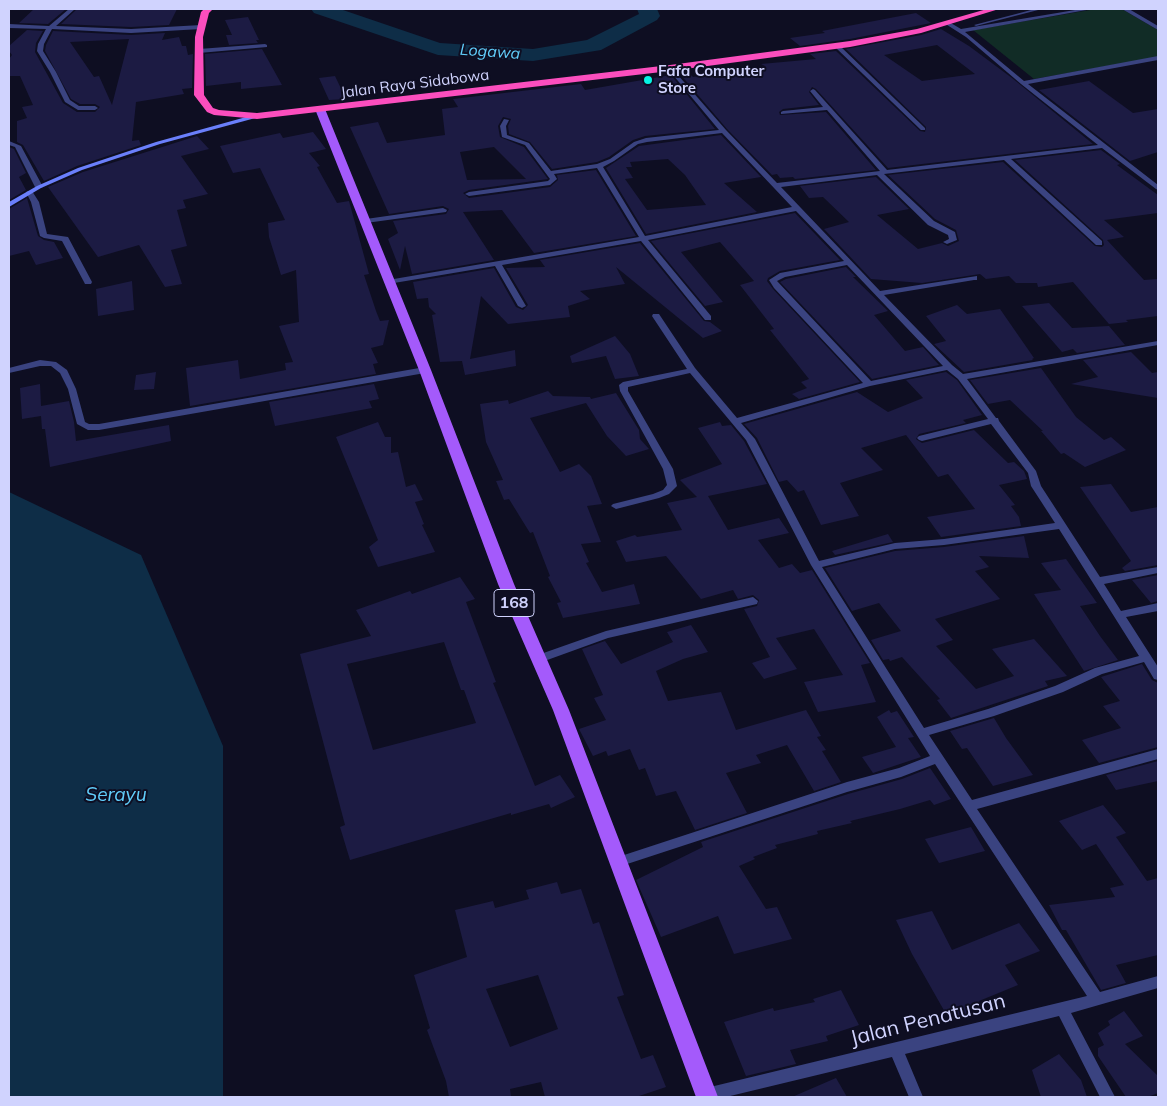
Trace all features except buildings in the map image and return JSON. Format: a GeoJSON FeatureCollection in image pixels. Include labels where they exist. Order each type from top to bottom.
{"type":"FeatureCollection","features":[{"type":"Feature","properties":{"kind":"highway","name":"Jalan Raya Sidabowa"},"geometry":{"type":"LineString","coordinates":[[209,9],[205,12],[201,27],[197,87],[199,94],[206,106],[217,113],[256,116],[670,68],[838,46],[903,34],[995,9]]}},
{"type":"Feature","properties":{"kind":"main road","name":"168"},"geometry":{"type":"LineString","coordinates":[[320,109],[425,370],[506,584],[561,710],[706,1096]]}},
{"type":"Feature","properties":{"kind":"main road"},"geometry":{"type":"LineString","coordinates":[[9,205],[39,187],[120,154],[256,116]]}},
{"type":"Feature","properties":{"kind":"street"},"geometry":{"type":"LineString","coordinates":[[72,9],[50,28],[41,44],[40,51],[67,101],[78,108],[95,108]]}},
{"type":"Feature","properties":{"kind":"street"},"geometry":{"type":"LineString","coordinates":[[960,31],[1089,9]]}},
{"type":"Feature","properties":{"kind":"street"},"geometry":{"type":"LineString","coordinates":[[1125,9],[1158,28]]}},
{"type":"Feature","properties":{"kind":"street"},"geometry":{"type":"LineString","coordinates":[[947,23],[960,31],[1023,83],[1158,188]]}},
{"type":"Feature","properties":{"kind":"street"},"geometry":{"type":"LineString","coordinates":[[9,26],[131,31],[201,27]]}},
{"type":"Feature","properties":{"kind":"street"},"geometry":{"type":"LineString","coordinates":[[199,51],[265,46]]}},
{"type":"Feature","properties":{"kind":"street"},"geometry":{"type":"LineString","coordinates":[[838,46],[924,129]]}},
{"type":"Feature","properties":{"kind":"street"},"geometry":{"type":"LineString","coordinates":[[1023,83],[1158,58]]}},
{"type":"Feature","properties":{"kind":"street"},"geometry":{"type":"LineString","coordinates":[[670,68],[724,131],[949,367],[962,377],[1033,473],[1036,486],[1158,676]]}},
{"type":"Feature","properties":{"kind":"street"},"geometry":{"type":"LineString","coordinates":[[813,91],[882,172],[931,223],[952,234],[953,240],[947,242]]}},
{"type":"Feature","properties":{"kind":"street"},"geometry":{"type":"LineString","coordinates":[[783,113],[828,108]]}},
{"type":"Feature","properties":{"kind":"street"},"geometry":{"type":"LineString","coordinates":[[469,194],[550,183],[554,179],[527,144],[504,136],[503,126],[506,120]]}},
{"type":"Feature","properties":{"kind":"street"},"geometry":{"type":"LineString","coordinates":[[549,173],[599,166],[646,140],[724,131]]}},
{"type":"Feature","properties":{"kind":"street"},"geometry":{"type":"LineString","coordinates":[[9,143],[18,146],[21,150],[27,168],[39,187]]}},
{"type":"Feature","properties":{"kind":"street"},"geometry":{"type":"LineString","coordinates":[[776,185],[1104,146]]}},
{"type":"Feature","properties":{"kind":"street"},"geometry":{"type":"LineString","coordinates":[[1006,158],[1099,243]]}},
{"type":"Feature","properties":{"kind":"street"},"geometry":{"type":"LineString","coordinates":[[599,166],[643,238],[708,318]]}},
{"type":"Feature","properties":{"kind":"street"},"geometry":{"type":"LineString","coordinates":[[30,192],[35,202],[44,236],[65,239],[88,282]]}},
{"type":"Feature","properties":{"kind":"street"},"geometry":{"type":"LineString","coordinates":[[388,282],[643,238],[798,208]]}},
{"type":"Feature","properties":{"kind":"street"},"geometry":{"type":"LineString","coordinates":[[366,221],[442,210]]}},
{"type":"Feature","properties":{"kind":"street"},"geometry":{"type":"LineString","coordinates":[[849,262],[783,275],[773,280],[868,384]]}},
{"type":"Feature","properties":{"kind":"street"},"geometry":{"type":"LineString","coordinates":[[497,264],[522,306]]}},
{"type":"Feature","properties":{"kind":"street"},"geometry":{"type":"LineString","coordinates":[[880,293],[974,278]]}},
{"type":"Feature","properties":{"kind":"street"},"geometry":{"type":"LineString","coordinates":[[656,316],[692,370],[737,421],[750,439],[816,565],[937,758],[1096,998]]}},
{"type":"Feature","properties":{"kind":"street"},"geometry":{"type":"LineString","coordinates":[[962,377],[1158,343]]}},
{"type":"Feature","properties":{"kind":"street"},"geometry":{"type":"LineString","coordinates":[[9,371],[40,363],[53,364],[64,372],[72,389],[80,424],[88,427],[425,370]]}},
{"type":"Feature","properties":{"kind":"street"},"geometry":{"type":"LineString","coordinates":[[737,421],[868,384],[949,367]]}},
{"type":"Feature","properties":{"kind":"street"},"geometry":{"type":"LineString","coordinates":[[616,506],[661,494],[672,486],[668,470],[624,391],[624,385],[692,370]]}},
{"type":"Feature","properties":{"kind":"street"},"geometry":{"type":"LineString","coordinates":[[922,438],[995,420]]}},
{"type":"Feature","properties":{"kind":"street"},"geometry":{"type":"LineString","coordinates":[[816,565],[895,546],[944,542],[1062,525]]}},
{"type":"Feature","properties":{"kind":"street"},"geometry":{"type":"LineString","coordinates":[[1099,582],[1158,570]]}},
{"type":"Feature","properties":{"kind":"street"},"geometry":{"type":"LineString","coordinates":[[539,659],[606,635],[753,601]]}},
{"type":"Feature","properties":{"kind":"street"},"geometry":{"type":"LineString","coordinates":[[1118,615],[1158,607]]}},
{"type":"Feature","properties":{"kind":"street"},"geometry":{"type":"LineString","coordinates":[[922,733],[1059,690],[1099,671],[1145,658]]}},
{"type":"Feature","properties":{"kind":"street"},"geometry":{"type":"LineString","coordinates":[[969,806],[1158,754]]}},
{"type":"Feature","properties":{"kind":"street"},"geometry":{"type":"LineString","coordinates":[[618,862],[847,787],[901,772],[937,758]]}},
{"type":"Feature","properties":{"kind":"street","name":"Jalan Penatusan"},"geometry":{"type":"LineString","coordinates":[[706,1096],[1062,1008],[1158,982]]}},
{"type":"Feature","properties":{"kind":"street"},"geometry":{"type":"LineString","coordinates":[[1062,1008],[1108,1097]]}},
{"type":"Feature","properties":{"kind":"street"},"geometry":{"type":"LineString","coordinates":[[896,1049],[916,1097]]}},
{"type":"Feature","properties":{"kind":"lane"},"geometry":{"type":"LineString","coordinates":[[976,25],[1035,9]]}},
{"type":"Feature","properties":{"kind":"green space"},"geometry":{"type":"Polygon","coordinates":[[[1096,9],[1122,9],[1158,30],[1158,57],[1034,79],[973,30],[1096,9]]]}},
{"type":"Feature","properties":{"kind":"water","name":"Serayu"},"geometry":{"type":"Polygon","coordinates":[[[9,492],[141,555],[223,746],[223,1097],[9,1097],[9,492]]]}},
{"type":"Feature","properties":{"kind":"waterway","name":"Logawa"},"geometry":{"type":"LineString","coordinates":[[321,9],[438,49],[533,55],[593,45],[650,16],[647,9]]}},
{"type":"Feature","properties":{"kind":"place","name":"Fafa Computer Store"},"geometry":{"type":"Point","coordinates":[648,80]}}]}
